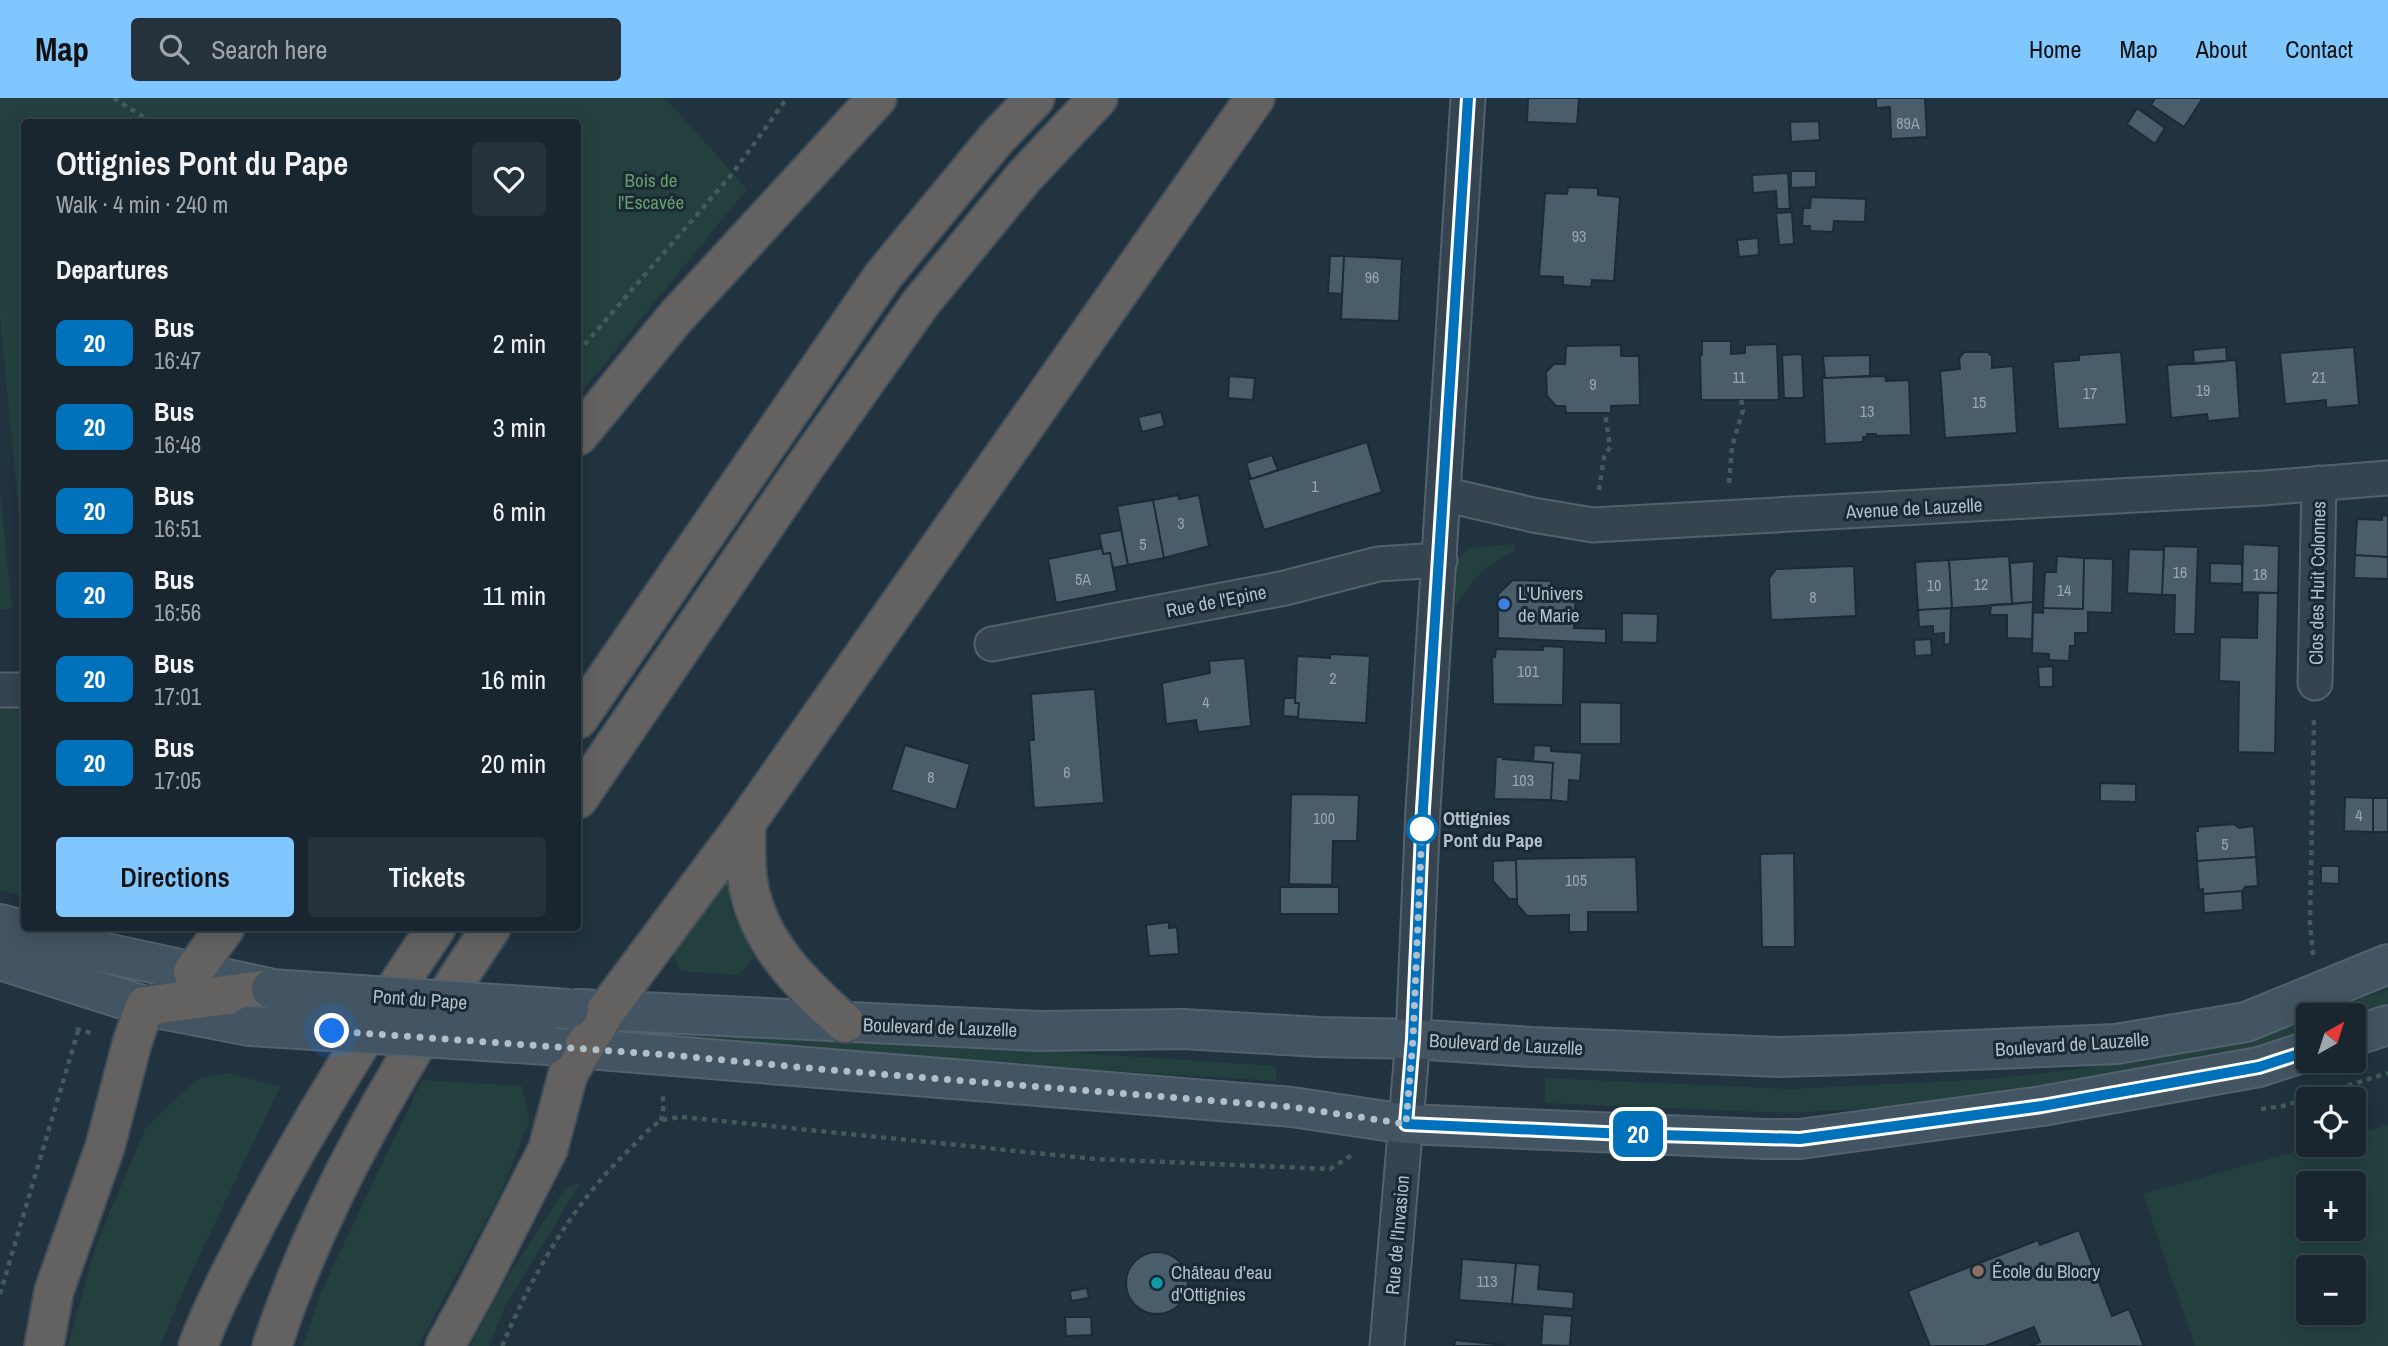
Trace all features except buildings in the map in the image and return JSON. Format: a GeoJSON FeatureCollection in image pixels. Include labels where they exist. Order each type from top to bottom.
{"type":"FeatureCollection","features":[{"type":"Feature","properties":{"kind":"highway"},"geometry":{"type":"LineString","coordinates":[[581,432],[676,318],[877,98]]}},
{"type":"Feature","properties":{"kind":"highway"},"geometry":{"type":"LineString","coordinates":[[581,715],[883,276],[995,140],[1035,98]]}},
{"type":"Feature","properties":{"kind":"highway"},"geometry":{"type":"LineString","coordinates":[[581,795],[804,468],[920,304],[1024,177],[1098,98]]}},
{"type":"Feature","properties":{"kind":"highway"},"geometry":{"type":"LineString","coordinates":[[445,1346],[548,1149],[568,1074],[565,1048],[587,1010],[746,823],[1255,98]]}},
{"type":"Feature","properties":{"kind":"highway"},"geometry":{"type":"LineString","coordinates":[[746,823],[748,882],[756,914],[777,956],[845,1023]]}},
{"type":"Feature","properties":{"kind":"highway"},"geometry":{"type":"LineString","coordinates":[[193,972],[223,931]]}},
{"type":"Feature","properties":{"kind":"highway"},"geometry":{"type":"LineString","coordinates":[[198,1346],[212,1307],[287,1166],[374,1019],[434,931]]}},
{"type":"Feature","properties":{"kind":"highway"},"geometry":{"type":"LineString","coordinates":[[272,1346],[282,1314],[343,1174],[431,1018],[489,931]]}},
{"type":"Feature","properties":{"kind":"highway"},"geometry":{"type":"LineString","coordinates":[[44,1346],[54,1291],[104,1147],[132,1043],[145,1006],[271,989]]}},
{"type":"Feature","properties":{"kind":"main road","name":"Pont du Pape"},"geometry":{"type":"LineString","coordinates":[[0,924],[21,930]]}},
{"type":"Feature","properties":{"kind":"main road","name":"Pont du Pape"},"geometry":{"type":"LineString","coordinates":[[25,931],[101,952],[271,989],[587,1010]]}},
{"type":"Feature","properties":{"kind":"main road","name":"Pont du Pape"},"geometry":{"type":"LineString","coordinates":[[0,960],[145,1006],[249,1026],[565,1048]]}},
{"type":"Feature","properties":{"kind":"main road","name":"Boulevard de Lauzelle"},"geometry":{"type":"LineString","coordinates":[[587,1010],[1040,1031],[1184,1029],[1779,1057],[2116,1044],[2246,1022],[2388,964]]}},
{"type":"Feature","properties":{"kind":"main road"},"geometry":{"type":"LineString","coordinates":[[2366,1032],[2388,1025]]}},
{"type":"Feature","properties":{"kind":"main road"},"geometry":{"type":"LineString","coordinates":[[565,1048],[1292,1107],[1406,1124],[1800,1139],[2042,1106],[2259,1067],[2296,1055]]}},
{"type":"Feature","properties":{"kind":"street"},"geometry":{"type":"LineString","coordinates":[[1413,1039],[1423,809],[1468,98]]}},
{"type":"Feature","properties":{"kind":"street","name":"Avenue de Lauzelle"},"geometry":{"type":"LineString","coordinates":[[1443,494],[1533,516],[1593,525],[2388,478]]}},
{"type":"Feature","properties":{"kind":"street","name":"Clos des Huit Colonnes"},"geometry":{"type":"LineString","coordinates":[[2315,683],[2319,483]]}},
{"type":"Feature","properties":{"kind":"street","name":"Rue de l'Epine"},"geometry":{"type":"LineString","coordinates":[[992,644],[1284,588],[1378,564],[1440,560]]}},
{"type":"Feature","properties":{"kind":"street"},"geometry":{"type":"LineString","coordinates":[[0,690],[21,690]]}},
{"type":"Feature","properties":{"kind":"street","name":"Rue de l'Invasion"},"geometry":{"type":"LineString","coordinates":[[1387,1346],[1413,1039]]}},
{"type":"Feature","properties":{"kind":"path"},"geometry":{"type":"LineString","coordinates":[[114,98],[146,119]]}},
{"type":"Feature","properties":{"kind":"path"},"geometry":{"type":"LineString","coordinates":[[581,349],[733,173],[787,98]]}},
{"type":"Feature","properties":{"kind":"path"},"geometry":{"type":"LineString","coordinates":[[1728,491],[1732,447],[1743,410],[1741,398]]}},
{"type":"Feature","properties":{"kind":"path"},"geometry":{"type":"LineString","coordinates":[[1598,495],[1604,457],[1610,447],[1605,413]]}},
{"type":"Feature","properties":{"kind":"path"},"geometry":{"type":"LineString","coordinates":[[2313,958],[2310,923],[2315,683]]}},
{"type":"Feature","properties":{"kind":"path"},"geometry":{"type":"LineString","coordinates":[[0,1294],[78,1031]]}},
{"type":"Feature","properties":{"kind":"path"},"geometry":{"type":"LineString","coordinates":[[660,1085],[664,1104],[661,1121]]}},
{"type":"Feature","properties":{"kind":"path"},"geometry":{"type":"LineString","coordinates":[[502,1346],[542,1264],[582,1202],[605,1172],[661,1121],[682,1117],[1095,1159],[1288,1168],[1330,1169],[1361,1149]]}},
{"type":"Feature","properties":{"kind":"green space","name":"Bois de l'Escavée"},"geometry":{"type":"Polygon","coordinates":[[[0,98],[665,98],[747,189],[581,392],[581,119],[21,119],[21,536],[0,315],[0,98]]]}},
{"type":"Feature","properties":{"kind":"green space"},"geometry":{"type":"Polygon","coordinates":[[[0,492],[12,609],[0,609],[0,492]]]}},
{"type":"Feature","properties":{"kind":"green space"},"geometry":{"type":"Polygon","coordinates":[[[1514,544],[1515,551],[1480,574],[1455,607],[1457,562],[1467,548],[1514,544]]]}},
{"type":"Feature","properties":{"kind":"green space"},"geometry":{"type":"Polygon","coordinates":[[[21,699],[21,896],[0,889],[0,701],[21,699]]]}},
{"type":"Feature","properties":{"kind":"green space"},"geometry":{"type":"Polygon","coordinates":[[[724,883],[729,885],[730,907],[754,958],[739,975],[680,971],[673,953],[724,883]]]}},
{"type":"Feature","properties":{"kind":"green space"},"geometry":{"type":"Polygon","coordinates":[[[2388,990],[2388,1011],[2366,1019],[2366,1003],[2344,1003],[2388,990]]]}},
{"type":"Feature","properties":{"kind":"green space"},"geometry":{"type":"Polygon","coordinates":[[[2296,1017],[2296,1041],[2011,1100],[1789,1113],[1545,1103],[1545,1078],[1791,1089],[1990,1079],[2079,1069],[2234,1036],[2296,1017]]]}},
{"type":"Feature","properties":{"kind":"green space"},"geometry":{"type":"Polygon","coordinates":[[[611,1025],[1276,1066],[1276,1081],[612,1040],[611,1025]]]}},
{"type":"Feature","properties":{"kind":"green space"},"geometry":{"type":"Polygon","coordinates":[[[228,1073],[280,1087],[190,1275],[160,1346],[68,1346],[96,1245],[146,1127],[197,1079],[228,1073]]]}},
{"type":"Feature","properties":{"kind":"green space"},"geometry":{"type":"Polygon","coordinates":[[[422,1080],[522,1086],[529,1121],[500,1195],[418,1346],[303,1346],[322,1290],[422,1080]]]}},
{"type":"Feature","properties":{"kind":"green space"},"geometry":{"type":"Polygon","coordinates":[[[2388,1125],[2388,1346],[2195,1346],[2143,1194],[2296,1151],[2296,1157],[2366,1157],[2366,1131],[2388,1125]]]}},
{"type":"Feature","properties":{"kind":"green space"},"geometry":{"type":"Polygon","coordinates":[[[581,1182],[505,1306],[489,1346],[470,1346],[508,1277],[566,1187],[581,1182]]]}},
{"type":"Feature","properties":{"kind":"bus line","name":"20"},"geometry":{"type":"LineString","coordinates":[[1468,98],[1406,1124],[1800,1139],[2042,1106],[2259,1067],[2296,1055]]}},
{"type":"Feature","properties":{"kind":"place","name":"L'Univers de Marie"},"geometry":{"type":"Point","coordinates":[1504,604]}},
{"type":"Feature","properties":{"kind":"place","name":"Ottignies Pont du Pape"},"geometry":{"type":"Point","coordinates":[1422,829]}},
{"type":"Feature","properties":{"kind":"place","name":"École du Blocry"},"geometry":{"type":"Point","coordinates":[1978,1271]}},
{"type":"Feature","properties":{"kind":"place","name":"Château d'eau d'Ottignies"},"geometry":{"type":"Point","coordinates":[1157,1283]}},
{"type":"Feature","properties":{"kind":"route"},"geometry":{"type":"LineString","coordinates":[[332,1031],[547,1045],[1292,1107],[1406,1124],[1413,1039],[1422,829]]}}]}
